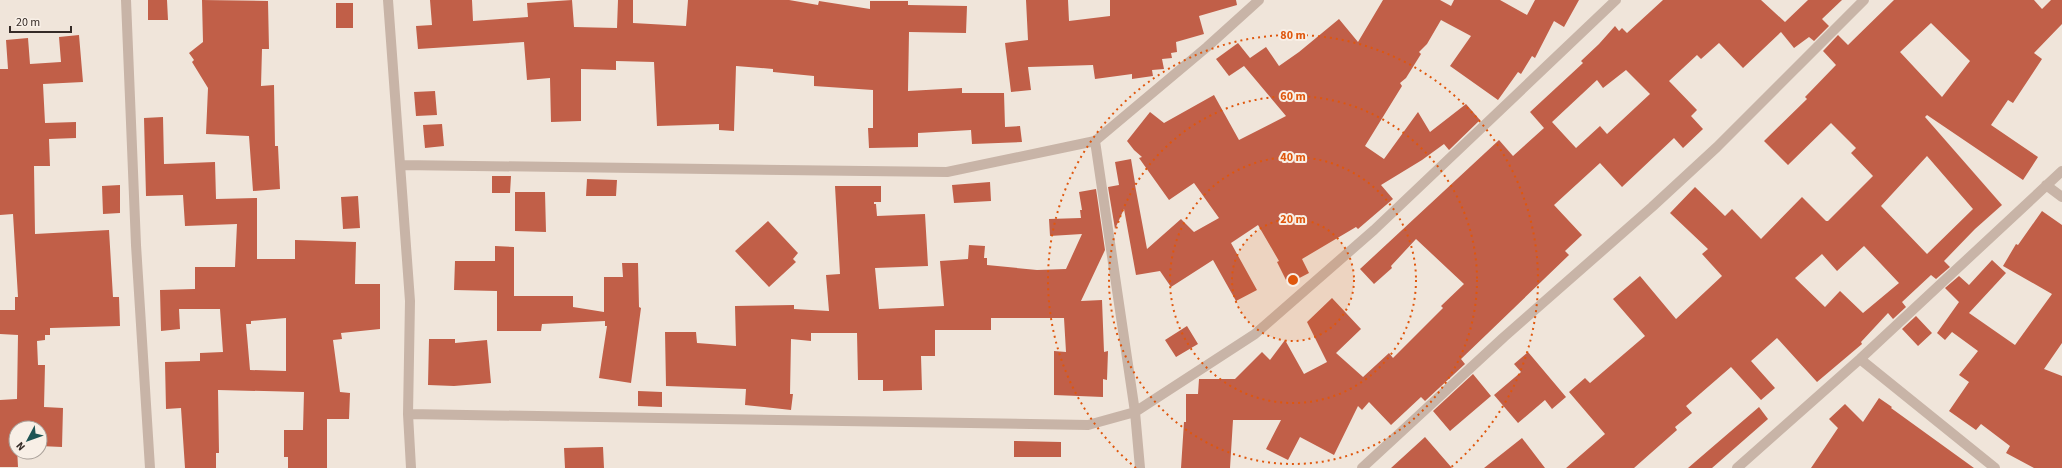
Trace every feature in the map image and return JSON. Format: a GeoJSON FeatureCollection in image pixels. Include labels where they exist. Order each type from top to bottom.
{"type":"FeatureCollection","features":[{"type":"Feature","properties":{"kind":"street"},"geometry":{"type":"LineString","coordinates":[[126,0],[136,245],[150,468]]}},
{"type":"Feature","properties":{"kind":"street"},"geometry":{"type":"LineString","coordinates":[[388,0],[410,301],[408,414],[411,468]]}},
{"type":"Feature","properties":{"kind":"street"},"geometry":{"type":"LineString","coordinates":[[401,165],[947,172],[1095,141],[1207,47],[1259,0]]}},
{"type":"Feature","properties":{"kind":"street"},"geometry":{"type":"LineString","coordinates":[[408,414],[1088,425],[1135,412],[1261,328],[1374,230],[1616,0]]}},
{"type":"Feature","properties":{"kind":"street"},"geometry":{"type":"LineString","coordinates":[[1362,468],[1504,337],[1652,207],[1717,147],[1864,0]]}},
{"type":"Feature","properties":{"kind":"street"},"geometry":{"type":"LineString","coordinates":[[1095,141],[1135,412],[1140,468]]}},
{"type":"Feature","properties":{"kind":"street"},"geometry":{"type":"LineString","coordinates":[[1737,468],[1860,359],[2062,171]]}},
{"type":"Feature","properties":{"kind":"street"},"geometry":{"type":"LineString","coordinates":[[2046,186],[2062,197]]}},
{"type":"Feature","properties":{"kind":"street"},"geometry":{"type":"LineString","coordinates":[[1860,359],[1995,468]]}},
{"type":"Feature","properties":{"kind":"building"},"geometry":{"type":"Polygon","coordinates":[[[148,0],[167,0],[168,20],[148,20],[148,0]]]}},
{"type":"Feature","properties":{"kind":"building"},"geometry":{"type":"Polygon","coordinates":[[[202,0],[268,1],[269,49],[262,49],[261,86],[274,85],[275,146],[278,146],[280,189],[253,191],[249,136],[206,134],[208,88],[192,62],[194,60],[189,53],[203,42],[202,0]]]}},
{"type":"Feature","properties":{"kind":"building"},"geometry":{"type":"Polygon","coordinates":[[[430,0],[472,0],[473,21],[528,17],[527,3],[572,0],[574,27],[617,28],[618,0],[633,0],[633,23],[686,26],[688,0],[789,0],[818,5],[819,1],[870,9],[870,1],[908,1],[908,5],[967,6],[966,33],[909,32],[908,91],[962,88],[962,93],[1004,93],[1005,127],[1020,126],[1022,142],[972,144],[971,130],[918,133],[918,147],[869,148],[868,128],[873,128],[873,90],[814,86],[814,76],[773,72],[773,69],[736,66],[734,131],[719,130],[719,124],[657,126],[654,62],[616,61],[616,70],[581,69],[581,121],[551,122],[550,78],[527,80],[524,42],[418,49],[416,26],[432,25],[430,0]]]}},
{"type":"Feature","properties":{"kind":"building"},"geometry":{"type":"Polygon","coordinates":[[[1026,0],[1068,0],[1069,21],[1110,16],[1110,0],[1236,0],[1237,5],[1199,16],[1204,34],[1176,42],[1177,52],[1171,53],[1172,58],[1162,59],[1164,69],[1152,70],[1153,76],[1132,79],[1132,74],[1095,79],[1093,65],[1028,67],[1031,90],[1011,92],[1005,43],[1028,40],[1026,0]]]}},
{"type":"Feature","properties":{"kind":"building"},"geometry":{"type":"Polygon","coordinates":[[[1383,0],[1440,0],[1451,6],[1454,0],[1500,0],[1527,15],[1535,0],[1579,0],[1564,27],[1554,21],[1535,58],[1532,56],[1521,74],[1518,72],[1498,100],[1450,66],[1471,36],[1441,20],[1427,44],[1419,52],[1421,54],[1406,78],[1400,83],[1402,86],[1365,146],[1384,159],[1418,112],[1430,132],[1466,104],[1480,120],[1449,150],[1444,144],[1422,160],[1381,185],[1393,199],[1358,229],[1356,227],[1302,259],[1309,273],[1288,284],[1277,262],[1279,261],[1258,225],[1231,243],[1257,290],[1236,301],[1213,260],[1171,287],[1160,271],[1136,275],[1124,209],[1115,229],[1108,187],[1119,185],[1115,162],[1131,159],[1147,249],[1181,219],[1194,232],[1219,218],[1194,183],[1169,200],[1139,158],[1142,157],[1127,141],[1150,112],[1164,123],[1214,95],[1239,140],[1286,116],[1244,66],[1229,76],[1216,59],[1238,43],[1250,58],[1266,47],[1279,66],[1299,52],[1339,19],[1358,42],[1383,0]]]}},
{"type":"Feature","properties":{"kind":"building"},"geometry":{"type":"Polygon","coordinates":[[[1663,0],[1761,0],[1785,22],[1808,0],[1842,0],[1822,19],[1829,26],[1814,41],[1809,37],[1794,48],[1781,32],[1743,68],[1719,43],[1701,59],[1697,55],[1669,81],[1697,110],[1691,116],[1703,129],[1683,148],[1674,138],[1622,187],[1600,163],[1554,205],[1582,235],[1565,251],[1569,255],[1461,359],[1465,364],[1425,401],[1421,397],[1391,425],[1369,402],[1362,410],[1358,406],[1334,455],[1300,437],[1288,460],[1266,449],[1281,420],[1233,420],[1230,468],[1181,468],[1184,422],[1186,422],[1186,394],[1198,394],[1199,379],[1235,379],[1262,352],[1270,360],[1285,340],[1304,374],[1327,362],[1307,322],[1332,298],[1361,329],[1336,353],[1363,377],[1389,353],[1393,358],[1443,308],[1441,306],[1464,284],[1416,239],[1391,266],[1392,268],[1374,284],[1360,269],[1499,140],[1513,156],[1544,128],[1530,112],[1583,63],[1581,61],[1615,26],[1619,31],[1622,28],[1627,33],[1663,0]],[[1626,70],[1603,88],[1597,80],[1552,122],[1576,148],[1600,126],[1607,134],[1650,94],[1626,70]]]}},
{"type":"Feature","properties":{"kind":"building"},"geometry":{"type":"Polygon","coordinates":[[[1894,0],[2034,0],[2042,9],[2051,0],[2062,0],[2062,24],[2034,53],[2042,59],[2013,103],[2008,100],[1991,125],[2038,157],[2023,180],[1927,115],[1925,117],[2002,205],[1975,229],[1944,261],[1950,267],[1936,279],[1931,275],[1902,302],[1906,307],[1893,319],[1888,313],[1861,342],[1862,344],[1817,382],[1777,338],[1751,361],[1775,388],[1761,400],[1731,367],[1686,406],[1692,413],[1675,427],[1677,430],[1634,468],[1566,468],[1605,434],[1569,392],[1585,378],[1590,383],[1645,336],[1613,299],[1640,276],[1676,319],[1722,276],[1702,254],[1708,249],[1670,213],[1695,187],[1725,216],[1732,209],[1761,239],[1802,197],[1826,221],[1828,221],[1873,176],[1851,153],[1856,148],[1831,123],[1788,165],[1764,141],[1807,99],[1805,97],[1836,65],[1823,51],[1838,35],[1848,45],[1894,0]],[[1931,23],[1900,52],[1942,97],[1970,61],[1931,23]],[[1927,156],[1881,206],[1927,254],[1973,209],[1927,156]],[[1864,246],[1837,271],[1822,254],[1795,278],[1825,307],[1840,291],[1863,313],[1899,283],[1864,246]]]}},
{"type":"Feature","properties":{"kind":"building"},"geometry":{"type":"Polygon","coordinates":[[[336,3],[353,3],[353,28],[336,28],[336,3]]]}},
{"type":"Feature","properties":{"kind":"building"},"geometry":{"type":"Polygon","coordinates":[[[79,35],[83,82],[43,84],[45,123],[76,122],[76,138],[49,139],[50,166],[34,166],[35,234],[109,230],[113,297],[119,297],[120,326],[50,328],[50,335],[45,335],[45,340],[37,341],[38,365],[45,365],[44,407],[63,408],[62,447],[48,446],[48,420],[8,420],[8,460],[18,460],[18,467],[0,467],[0,400],[17,399],[18,335],[0,334],[0,310],[15,310],[15,297],[18,297],[13,214],[0,215],[0,69],[8,69],[6,40],[28,38],[30,64],[61,62],[59,37],[79,35]]]}},
{"type":"Feature","properties":{"kind":"building"},"geometry":{"type":"Polygon","coordinates":[[[435,91],[437,115],[416,116],[414,92],[435,91]]]}},
{"type":"Feature","properties":{"kind":"building"},"geometry":{"type":"Polygon","coordinates":[[[163,117],[164,164],[215,162],[216,199],[257,198],[257,259],[295,259],[295,240],[356,242],[355,284],[380,284],[380,329],[341,333],[342,339],[333,340],[340,392],[350,393],[349,419],[327,419],[327,468],[288,468],[288,457],[284,457],[284,430],[303,430],[304,392],[218,390],[219,453],[216,453],[216,468],[185,468],[181,408],[166,409],[165,362],[200,361],[200,353],[223,352],[220,309],[179,309],[180,329],[161,331],[160,290],[195,289],[195,267],[235,267],[237,224],[185,226],[183,195],[146,196],[144,118],[163,117]],[[286,318],[251,321],[251,324],[246,324],[250,370],[286,371],[286,318]]]}},
{"type":"Feature","properties":{"kind":"building"},"geometry":{"type":"Polygon","coordinates":[[[442,124],[444,146],[425,148],[423,125],[442,124]]]}},
{"type":"Feature","properties":{"kind":"building"},"geometry":{"type":"Polygon","coordinates":[[[492,176],[511,176],[510,193],[492,193],[492,176]]]}},
{"type":"Feature","properties":{"kind":"building"},"geometry":{"type":"Polygon","coordinates":[[[587,179],[617,180],[616,196],[586,196],[587,179]]]}},
{"type":"Feature","properties":{"kind":"building"},"geometry":{"type":"Polygon","coordinates":[[[990,182],[991,201],[954,203],[952,185],[990,182]]]}},
{"type":"Feature","properties":{"kind":"building"},"geometry":{"type":"Polygon","coordinates":[[[120,185],[120,213],[103,214],[102,186],[120,185]]]}},
{"type":"Feature","properties":{"kind":"building"},"geometry":{"type":"Polygon","coordinates":[[[835,186],[881,186],[881,202],[874,202],[874,204],[876,204],[877,216],[925,214],[928,266],[875,268],[879,309],[944,306],[940,261],[968,259],[969,245],[985,246],[984,258],[987,258],[987,265],[1037,270],[1066,269],[1082,234],[1050,236],[1049,219],[1081,218],[1080,210],[1082,210],[1079,192],[1096,189],[1105,250],[1081,301],[1102,300],[1104,352],[1108,351],[1107,380],[1103,379],[1103,397],[1054,395],[1054,351],[1066,352],[1064,318],[991,318],[991,330],[935,330],[935,356],[921,356],[922,390],[883,391],[883,380],[858,380],[857,333],[811,333],[811,341],[791,339],[790,394],[793,394],[791,410],[745,405],[746,389],[666,386],[665,332],[696,332],[697,343],[736,346],[735,306],[794,305],[794,309],[829,311],[826,275],[840,274],[835,186]]]}},
{"type":"Feature","properties":{"kind":"building"},"geometry":{"type":"Polygon","coordinates":[[[515,192],[545,192],[546,232],[515,231],[515,192]]]}},
{"type":"Feature","properties":{"kind":"building"},"geometry":{"type":"Polygon","coordinates":[[[358,196],[360,228],[343,229],[341,197],[358,196]]]}},
{"type":"Feature","properties":{"kind":"building"},"geometry":{"type":"Polygon","coordinates":[[[2042,211],[2062,225],[2062,343],[2044,369],[2062,376],[2062,468],[2034,468],[2006,453],[2010,446],[1981,424],[1976,430],[1949,411],[1969,382],[1959,375],[1978,351],[1952,332],[1945,340],[1937,333],[1959,302],[1945,288],[1959,276],[1969,285],[1992,260],[2006,273],[1969,313],[2015,345],[2052,294],[2003,266],[2016,244],[2018,245],[2042,211]]]}},
{"type":"Feature","properties":{"kind":"building"},"geometry":{"type":"Polygon","coordinates":[[[768,221],[798,253],[793,259],[796,262],[769,287],[735,251],[768,221]]]}},
{"type":"Feature","properties":{"kind":"building"},"geometry":{"type":"Polygon","coordinates":[[[495,246],[514,247],[514,296],[573,296],[573,307],[604,312],[604,277],[623,277],[622,263],[638,263],[639,307],[641,308],[631,383],[599,378],[607,326],[605,326],[605,321],[542,324],[541,331],[497,331],[497,291],[454,290],[455,261],[495,261],[495,246]]]}},
{"type":"Feature","properties":{"kind":"building"},"geometry":{"type":"Polygon","coordinates":[[[1916,316],[1932,333],[1918,346],[1902,329],[1916,316]]]}},
{"type":"Feature","properties":{"kind":"building"},"geometry":{"type":"Polygon","coordinates":[[[1187,326],[1198,344],[1176,357],[1165,340],[1187,326]]]}},
{"type":"Feature","properties":{"kind":"building"},"geometry":{"type":"Polygon","coordinates":[[[429,339],[455,339],[455,343],[487,340],[491,383],[454,386],[428,385],[429,339]]]}},
{"type":"Feature","properties":{"kind":"building"},"geometry":{"type":"Polygon","coordinates":[[[1528,352],[1566,397],[1552,409],[1545,400],[1518,423],[1494,395],[1521,372],[1514,364],[1528,352]]]}},
{"type":"Feature","properties":{"kind":"building"},"geometry":{"type":"Polygon","coordinates":[[[1473,374],[1491,396],[1450,431],[1433,411],[1473,374]]]}},
{"type":"Feature","properties":{"kind":"building"},"geometry":{"type":"Polygon","coordinates":[[[638,391],[662,392],[662,407],[638,406],[638,391]]]}},
{"type":"Feature","properties":{"kind":"building"},"geometry":{"type":"Polygon","coordinates":[[[1879,398],[1974,468],[1811,468],[1838,428],[1829,419],[1845,404],[1863,422],[1879,398]]]}},
{"type":"Feature","properties":{"kind":"building"},"geometry":{"type":"Polygon","coordinates":[[[1759,407],[1768,419],[1712,468],[1688,468],[1759,407]]]}},
{"type":"Feature","properties":{"kind":"building"},"geometry":{"type":"Polygon","coordinates":[[[1425,437],[1452,468],[1391,468],[1425,437]]]}},
{"type":"Feature","properties":{"kind":"building"},"geometry":{"type":"Polygon","coordinates":[[[1522,438],[1545,468],[1484,468],[1522,438]]]}},
{"type":"Feature","properties":{"kind":"building"},"geometry":{"type":"Polygon","coordinates":[[[1014,441],[1061,442],[1061,457],[1014,457],[1014,441]]]}},
{"type":"Feature","properties":{"kind":"building"},"geometry":{"type":"Polygon","coordinates":[[[603,447],[604,468],[565,468],[564,448],[603,447]]]}}]}
